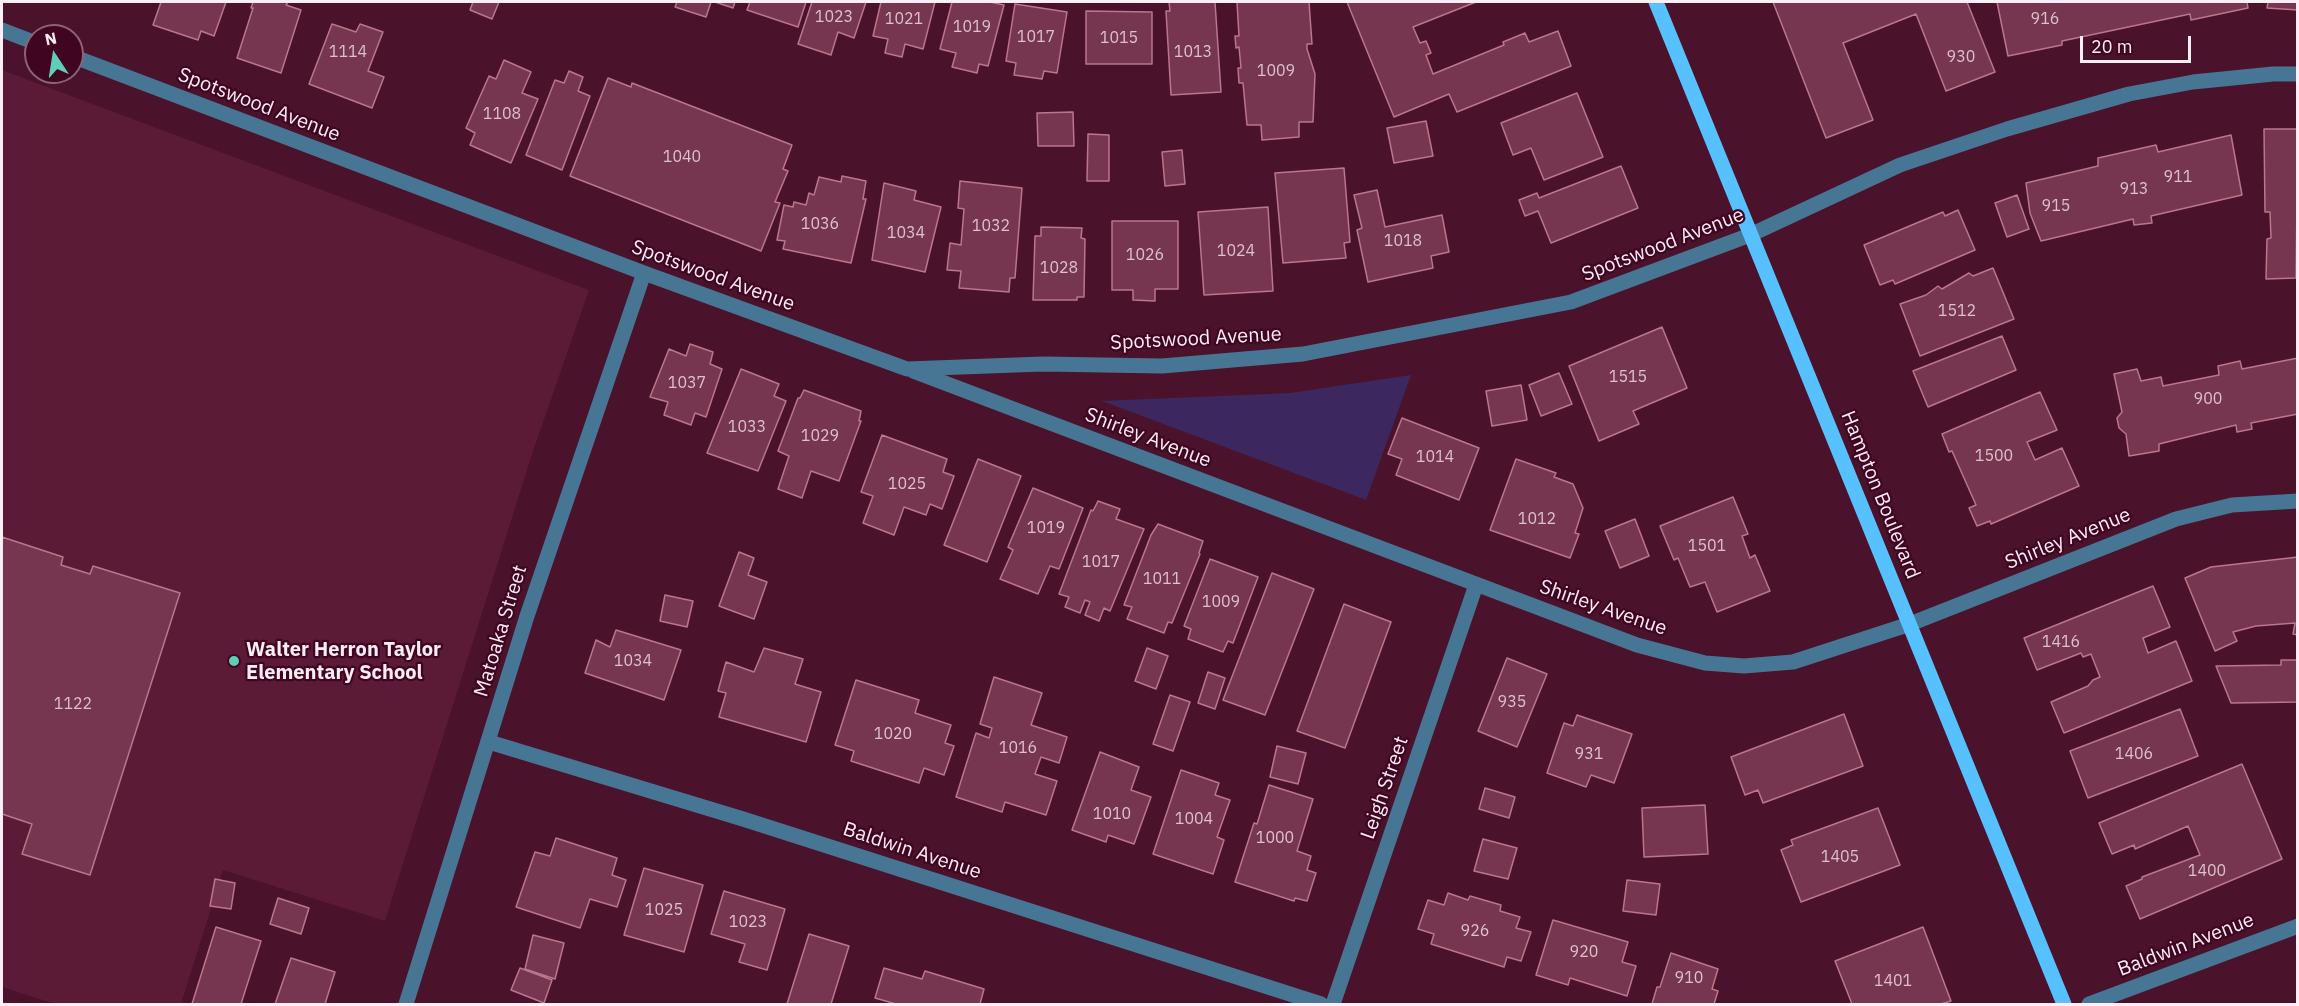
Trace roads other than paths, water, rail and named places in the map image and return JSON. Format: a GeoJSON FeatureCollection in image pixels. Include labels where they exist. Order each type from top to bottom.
{"type":"FeatureCollection","features":[{"type":"Feature","properties":{"kind":"main road","name":"Hampton Boulevard"},"geometry":{"type":"LineString","coordinates":[[1656,2],[2064,1005]]}},
{"type":"Feature","properties":{"kind":"street"},"geometry":{"type":"LineString","coordinates":[[2,30],[24,38]]}},
{"type":"Feature","properties":{"kind":"street","name":"Spotswood Avenue"},"geometry":{"type":"LineString","coordinates":[[84,61],[645,273],[907,369],[1043,364],[1162,366],[1303,354],[1571,302],[1750,234],[1900,165],[2007,129],[2128,94],[2171,86],[2262,75],[2298,74]]}},
{"type":"Feature","properties":{"kind":"street","name":"Matoaka Street"},"geometry":{"type":"LineString","coordinates":[[406,1005],[527,616],[645,273]]}},
{"type":"Feature","properties":{"kind":"street","name":"Shirley Avenue"},"geometry":{"type":"LineString","coordinates":[[907,369],[1636,645],[1705,663],[1744,666],[1793,662],[1910,624],[2176,519],[2232,505],[2298,501]]}},
{"type":"Feature","properties":{"kind":"street","name":"Leigh Street"},"geometry":{"type":"LineString","coordinates":[[1333,1005],[1476,585]]}},
{"type":"Feature","properties":{"kind":"street","name":"Baldwin Avenue"},"geometry":{"type":"LineString","coordinates":[[489,742],[743,819],[1321,1005]]}},
{"type":"Feature","properties":{"kind":"street","name":"Baldwin Avenue"},"geometry":{"type":"LineString","coordinates":[[2089,1005],[2298,926]]}},
{"type":"Feature","properties":{"kind":"place","name":"Walter Herron Taylor Elementary School"},"geometry":{"type":"Point","coordinates":[234,661]}}]}
